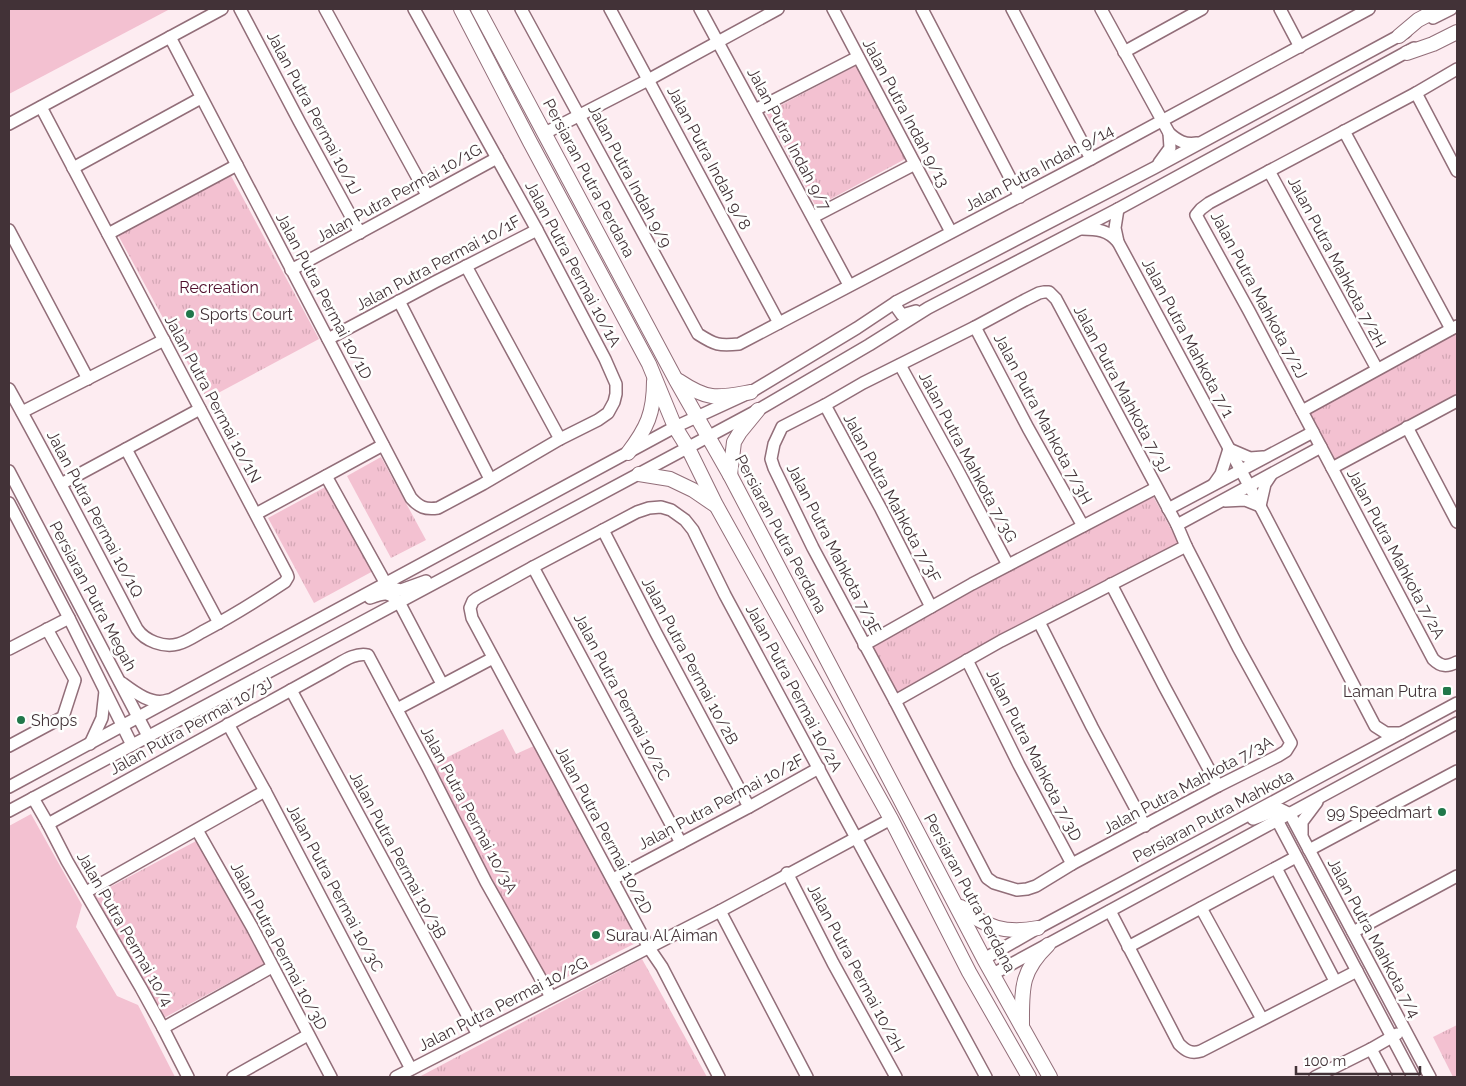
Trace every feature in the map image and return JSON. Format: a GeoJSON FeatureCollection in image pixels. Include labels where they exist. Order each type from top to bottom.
{"type":"FeatureCollection","features":[{"type":"Feature","properties":{"kind":"main road"},"geometry":{"type":"LineString","coordinates":[[461,9],[649,364],[676,427],[716,505],[891,818],[950,935],[1029,1077]]}},
{"type":"Feature","properties":{"kind":"main road","name":"Persiaran Putra Perdana"},"geometry":{"type":"LineString","coordinates":[[478,9],[676,380],[730,475],[955,901],[987,968],[1050,1077]]}},
{"type":"Feature","properties":{"kind":"main road"},"geometry":{"type":"LineString","coordinates":[[1399,36],[1418,20],[1439,9]]}},
{"type":"Feature","properties":{"kind":"main road"},"geometry":{"type":"LineString","coordinates":[[1407,52],[1433,44],[1457,32]]}},
{"type":"Feature","properties":{"kind":"main road"},"geometry":{"type":"LineString","coordinates":[[628,453],[641,436],[651,408],[654,379],[649,364]]}},
{"type":"Feature","properties":{"kind":"main road"},"geometry":{"type":"LineString","coordinates":[[676,380],[692,390],[719,398],[751,392]]}},
{"type":"Feature","properties":{"kind":"main road"},"geometry":{"type":"LineString","coordinates":[[730,475],[734,442],[758,410]]}},
{"type":"Feature","properties":{"kind":"main road"},"geometry":{"type":"LineString","coordinates":[[639,474],[658,476],[676,481],[716,505]]}},
{"type":"Feature","properties":{"kind":"main road"},"geometry":{"type":"LineString","coordinates":[[955,901],[974,918],[993,928],[1025,931],[1038,928]]}},
{"type":"Feature","properties":{"kind":"main road"},"geometry":{"type":"LineString","coordinates":[[950,935],[961,944],[970,959],[987,968],[986,989],[994,1005],[998,1023]]}},
{"type":"Feature","properties":{"kind":"main road"},"geometry":{"type":"LineString","coordinates":[[1022,1027],[1025,976],[1030,964],[1048,945]]}},
{"type":"Feature","properties":{"kind":"street"},"geometry":{"type":"LineString","coordinates":[[9,124],[222,9]]}},
{"type":"Feature","properties":{"kind":"street","name":"Jalan Putra Permai 10/1J"},"geometry":{"type":"LineString","coordinates":[[240,9],[360,233]]}},
{"type":"Feature","properties":{"kind":"street"},"geometry":{"type":"LineString","coordinates":[[325,9],[427,195]]}},
{"type":"Feature","properties":{"kind":"street","name":"Jalan Putra Permai 10/1A"},"geometry":{"type":"LineString","coordinates":[[414,9],[537,230],[605,359],[616,384],[614,402],[608,413],[487,482]]}},
{"type":"Feature","properties":{"kind":"street","name":"Jalan Putra Indah 9/9"},"geometry":{"type":"LineString","coordinates":[[521,9],[698,334],[710,342],[722,345]]}},
{"type":"Feature","properties":{"kind":"street","name":"Jalan Putra Indah 9/8"},"geometry":{"type":"LineString","coordinates":[[610,9],[779,322]]}},
{"type":"Feature","properties":{"kind":"street","name":"Jalan Putra Indah 9/7"},"geometry":{"type":"LineString","coordinates":[[700,9],[849,286]]}},
{"type":"Feature","properties":{"kind":"street"},"geometry":{"type":"LineString","coordinates":[[545,133],[648,80],[778,9]]}},
{"type":"Feature","properties":{"kind":"street","name":"Jalan Putra Indah 9/13"},"geometry":{"type":"LineString","coordinates":[[833,9],[951,232]]}},
{"type":"Feature","properties":{"kind":"street"},"geometry":{"type":"LineString","coordinates":[[922,9],[1020,197]]}},
{"type":"Feature","properties":{"kind":"street"},"geometry":{"type":"LineString","coordinates":[[1012,9],[1091,159]]}},
{"type":"Feature","properties":{"kind":"street"},"geometry":{"type":"LineString","coordinates":[[1101,9],[1169,133],[1170,148],[1165,157],[1154,168]]}},
{"type":"Feature","properties":{"kind":"street"},"geometry":{"type":"LineString","coordinates":[[1280,9],[1300,47]]}},
{"type":"Feature","properties":{"kind":"street","name":"Jalan Putra Indah 9/14"},"geometry":{"type":"LineString","coordinates":[[722,345],[739,344],[1020,197],[1368,9]]}},
{"type":"Feature","properties":{"kind":"street"},"geometry":{"type":"LineString","coordinates":[[9,787],[676,427],[751,392],[857,328],[896,302],[1154,168],[1451,9]]}},
{"type":"Feature","properties":{"kind":"street"},"geometry":{"type":"LineString","coordinates":[[1124,52],[1195,10]]}},
{"type":"Feature","properties":{"kind":"street"},"geometry":{"type":"LineString","coordinates":[[9,811],[758,410],[928,308],[1118,209],[1457,24]]}},
{"type":"Feature","properties":{"kind":"street","name":"Jalan Putra Permai 10/1D"},"geometry":{"type":"LineString","coordinates":[[170,37],[411,498],[422,508],[438,508],[487,482]]}},
{"type":"Feature","properties":{"kind":"street"},"geometry":{"type":"LineString","coordinates":[[754,110],[858,57]]}},
{"type":"Feature","properties":{"kind":"street"},"geometry":{"type":"LineString","coordinates":[[1269,171],[1416,93],[1457,69]]}},
{"type":"Feature","properties":{"kind":"street"},"geometry":{"type":"LineString","coordinates":[[1416,93],[1457,171]]}},
{"type":"Feature","properties":{"kind":"street"},"geometry":{"type":"LineString","coordinates":[[73,168],[201,98]]}},
{"type":"Feature","properties":{"kind":"street","name":"Jalan Putra Permai 10/1N"},"geometry":{"type":"LineString","coordinates":[[41,107],[288,574],[287,580],[282,584],[219,623],[178,644],[162,644]]}},
{"type":"Feature","properties":{"kind":"street"},"geometry":{"type":"LineString","coordinates":[[1264,109],[1284,108],[1290,115]]}},
{"type":"Feature","properties":{"kind":"street"},"geometry":{"type":"LineString","coordinates":[[1302,410],[1454,328],[1344,131]]}},
{"type":"Feature","properties":{"kind":"street"},"geometry":{"type":"LineString","coordinates":[[1169,133],[1181,142],[1188,144],[1206,140]]}},
{"type":"Feature","properties":{"kind":"street","name":"Jalan Putra Permai 10/1G"},"geometry":{"type":"LineString","coordinates":[[292,270],[497,158]]}},
{"type":"Feature","properties":{"kind":"street"},"geometry":{"type":"LineString","coordinates":[[813,217],[915,164]]}},
{"type":"Feature","properties":{"kind":"street"},"geometry":{"type":"LineString","coordinates":[[108,234],[237,165]]}},
{"type":"Feature","properties":{"kind":"street","name":"Jalan Putra Mahkota 7/2H"},"geometry":{"type":"LineString","coordinates":[[1269,171],[1377,369]]}},
{"type":"Feature","properties":{"kind":"street","name":"Jalan Putra Mahkota 7/2J"},"geometry":{"type":"LineString","coordinates":[[1269,171],[1210,203],[1196,215],[1317,440]]}},
{"type":"Feature","properties":{"kind":"street","name":"Jalan Putra Mahkota 7/1"},"geometry":{"type":"LineString","coordinates":[[1118,209],[1115,228],[1118,242],[1241,470],[1375,726]]}},
{"type":"Feature","properties":{"kind":"street","name":"Jalan Putra Mahkota 7/1"},"geometry":{"type":"LineString","coordinates":[[1080,229],[1104,231],[1118,242]]}},
{"type":"Feature","properties":{"kind":"street"},"geometry":{"type":"LineString","coordinates":[[9,230],[88,379]]}},
{"type":"Feature","properties":{"kind":"street","name":"Jalan Putra Permai 10/1F"},"geometry":{"type":"LineString","coordinates":[[328,340],[537,230]]}},
{"type":"Feature","properties":{"kind":"street"},"geometry":{"type":"LineString","coordinates":[[466,266],[560,439]]}},
{"type":"Feature","properties":{"kind":"street","name":"Jalan Putra Mahkota 7/3J"},"geometry":{"type":"LineString","coordinates":[[1025,300],[1039,292],[1049,292],[1053,295],[1177,526]]}},
{"type":"Feature","properties":{"kind":"street","name":"Jalan Putra Mahkota 7/3E"},"geometry":{"type":"LineString","coordinates":[[1010,888],[994,883],[987,878],[895,701],[812,548],[771,459],[774,444],[782,427],[1025,300]]}},
{"type":"Feature","properties":{"kind":"street"},"geometry":{"type":"LineString","coordinates":[[399,301],[487,482]]}},
{"type":"Feature","properties":{"kind":"street"},"geometry":{"type":"LineString","coordinates":[[896,302],[897,308],[902,315],[928,308]]}},
{"type":"Feature","properties":{"kind":"street","name":"Jalan Putra Mahkota 7/3H"},"geometry":{"type":"LineString","coordinates":[[975,327],[1028,428],[1083,526]]}},
{"type":"Feature","properties":{"kind":"street"},"geometry":{"type":"LineString","coordinates":[[22,412],[164,340]]}},
{"type":"Feature","properties":{"kind":"street","name":"Jalan Putra Mahkota 7/3G"},"geometry":{"type":"LineString","coordinates":[[900,365],[1008,565]]}},
{"type":"Feature","properties":{"kind":"street","name":"Jalan Putra Permai 10/1Q"},"geometry":{"type":"LineString","coordinates":[[9,389],[137,629],[152,642],[162,644]]}},
{"type":"Feature","properties":{"kind":"street"},"geometry":{"type":"LineString","coordinates":[[1332,468],[1457,401]]}},
{"type":"Feature","properties":{"kind":"street","name":"Jalan Putra Mahkota 7/3F"},"geometry":{"type":"LineString","coordinates":[[825,405],[931,607]]}},
{"type":"Feature","properties":{"kind":"street"},"geometry":{"type":"LineString","coordinates":[[61,484],[200,409]]}},
{"type":"Feature","properties":{"kind":"street"},"geometry":{"type":"LineString","coordinates":[[1407,428],[1457,522]]}},
{"type":"Feature","properties":{"kind":"street"},"geometry":{"type":"LineString","coordinates":[[1168,509],[1265,457],[1317,440]]}},
{"type":"Feature","properties":{"kind":"street"},"geometry":{"type":"LineString","coordinates":[[1177,526],[1274,472],[1317,440]]}},
{"type":"Feature","properties":{"kind":"street","name":"Jalan Putra Mahkota 7/2A"},"geometry":{"type":"LineString","coordinates":[[1317,440],[1433,659],[1441,666],[1457,662]]}},
{"type":"Feature","properties":{"kind":"street"},"geometry":{"type":"LineString","coordinates":[[256,514],[383,445]]}},
{"type":"Feature","properties":{"kind":"street"},"geometry":{"type":"LineString","coordinates":[[126,449],[219,623]]}},
{"type":"Feature","properties":{"kind":"street"},"geometry":{"type":"LineString","coordinates":[[1209,487],[1221,474],[1229,449],[1250,458],[1265,457]]}},
{"type":"Feature","properties":{"kind":"street","name":"Persiaran Putra Megah"},"geometry":{"type":"LineString","coordinates":[[9,471],[148,736]]}},
{"type":"Feature","properties":{"kind":"street"},"geometry":{"type":"LineString","coordinates":[[1221,502],[1245,500],[1260,506],[1266,481],[1274,472]]}},
{"type":"Feature","properties":{"kind":"street"},"geometry":{"type":"LineString","coordinates":[[326,476],[386,584],[401,590],[435,578],[446,577]]}},
{"type":"Feature","properties":{"kind":"street"},"geometry":{"type":"LineString","coordinates":[[864,645],[1008,565],[1156,488]]}},
{"type":"Feature","properties":{"kind":"street","name":"Persiaran Putra Megah"},"geometry":{"type":"LineString","coordinates":[[9,502],[70,618],[132,745]]}},
{"type":"Feature","properties":{"kind":"street","name":"Jalan Putra Permai 10/2A"},"geometry":{"type":"LineString","coordinates":[[477,598],[637,512],[661,507],[671,510],[685,520],[986,1077]]}},
{"type":"Feature","properties":{"kind":"street","name":"Jalan Putra Mahkota 7/3A"},"geometry":{"type":"LineString","coordinates":[[1010,888],[1022,890],[1036,886],[1072,864],[1218,786],[1283,754],[1289,748],[1291,743],[1238,648],[1177,526]]}},
{"type":"Feature","properties":{"kind":"street","name":"Jalan Putra Permai 10/2B"},"geometry":{"type":"LineString","coordinates":[[603,530],[749,807]]}},
{"type":"Feature","properties":{"kind":"street"},"geometry":{"type":"LineString","coordinates":[[895,701],[1001,641],[1186,546]]}},
{"type":"Feature","properties":{"kind":"street","name":"Jalan Putra Permai 10/2C"},"geometry":{"type":"LineString","coordinates":[[533,567],[681,843]]}},
{"type":"Feature","properties":{"kind":"street"},"geometry":{"type":"LineString","coordinates":[[377,568],[397,578]]}},
{"type":"Feature","properties":{"kind":"street"},"geometry":{"type":"LineString","coordinates":[[369,593],[374,584],[377,568]]}},
{"type":"Feature","properties":{"kind":"street"},"geometry":{"type":"LineString","coordinates":[[1111,584],[1218,786]]}},
{"type":"Feature","properties":{"kind":"street"},"geometry":{"type":"LineString","coordinates":[[357,600],[362,601],[387,594],[404,599]]}},
{"type":"Feature","properties":{"kind":"street","name":"Jalan Putra Permai 10/2D"},"geometry":{"type":"LineString","coordinates":[[477,598],[470,608],[472,618],[649,948],[662,967],[719,1077]]}},
{"type":"Feature","properties":{"kind":"street"},"geometry":{"type":"LineString","coordinates":[[404,599],[406,615],[442,684]]}},
{"type":"Feature","properties":{"kind":"street"},"geometry":{"type":"LineString","coordinates":[[381,612],[406,615]]}},
{"type":"Feature","properties":{"kind":"street"},"geometry":{"type":"LineString","coordinates":[[9,649],[70,618]]}},
{"type":"Feature","properties":{"kind":"street"},"geometry":{"type":"LineString","coordinates":[[1039,622],[1145,826]]}},
{"type":"Feature","properties":{"kind":"street"},"geometry":{"type":"LineString","coordinates":[[9,746],[63,717],[75,680],[47,629]]}},
{"type":"Feature","properties":{"kind":"street","name":"Jalan Putra Permai 10/3A"},"geometry":{"type":"LineString","coordinates":[[349,658],[359,654],[368,655],[486,882],[551,997]]}},
{"type":"Feature","properties":{"kind":"street","name":"Jalan Putra Permai 10/3J"},"geometry":{"type":"LineString","coordinates":[[48,824],[349,658]]}},
{"type":"Feature","properties":{"kind":"street"},"geometry":{"type":"LineString","coordinates":[[397,709],[493,658]]}},
{"type":"Feature","properties":{"kind":"street","name":"Jalan Putra Mahkota 7/3D"},"geometry":{"type":"LineString","coordinates":[[967,660],[1019,766],[1072,864]]}},
{"type":"Feature","properties":{"kind":"street"},"geometry":{"type":"LineString","coordinates":[[120,682],[149,700],[161,703],[180,695]]}},
{"type":"Feature","properties":{"kind":"street"},"geometry":{"type":"LineString","coordinates":[[90,744],[102,718],[105,690]]}},
{"type":"Feature","properties":{"kind":"street","name":"Jalan Putra Permai 10/3B"},"geometry":{"type":"LineString","coordinates":[[290,690],[478,1035]]}},
{"type":"Feature","properties":{"kind":"street","name":"Persiaran Putra Mahkota"},"geometry":{"type":"LineString","coordinates":[[987,968],[1038,928],[1457,702]]}},
{"type":"Feature","properties":{"kind":"street","name":"Persiaran Putra Mahkota"},"geometry":{"type":"LineString","coordinates":[[987,968],[1048,945],[1241,840],[1282,814],[1323,796],[1457,723]]}},
{"type":"Feature","properties":{"kind":"street","name":"Jalan Putra Permai 10/3C"},"geometry":{"type":"LineString","coordinates":[[228,724],[411,1069]]}},
{"type":"Feature","properties":{"kind":"street"},"geometry":{"type":"LineString","coordinates":[[1375,726],[1386,733],[1401,733]]}},
{"type":"Feature","properties":{"kind":"street"},"geometry":{"type":"LineString","coordinates":[[1368,751],[1376,733],[1375,726]]}},
{"type":"Feature","properties":{"kind":"street","name":"Jalan Putra Permai 10/2F"},"geometry":{"type":"LineString","coordinates":[[613,878],[819,768]]}},
{"type":"Feature","properties":{"kind":"street"},"geometry":{"type":"LineString","coordinates":[[1309,850],[1457,771]]}},
{"type":"Feature","properties":{"kind":"street"},"geometry":{"type":"LineString","coordinates":[[1223,828],[1282,814],[1290,799],[1308,788],[1322,775]]}},
{"type":"Feature","properties":{"kind":"street"},"geometry":{"type":"LineString","coordinates":[[86,892],[265,791]]}},
{"type":"Feature","properties":{"kind":"street"},"geometry":{"type":"LineString","coordinates":[[1302,836],[1302,822],[1323,796]]}},
{"type":"Feature","properties":{"kind":"street","name":"Jalan Putra Permai 10/4"},"geometry":{"type":"LineString","coordinates":[[33,798],[163,1028],[188,1077]]}},
{"type":"Feature","properties":{"kind":"street","name":"Jalan Putra Mahkota 7/4"},"geometry":{"type":"LineString","coordinates":[[1282,814],[1302,836],[1430,1077]]}},
{"type":"Feature","properties":{"kind":"street","name":"Jalan Putra Mahkota 7/4"},"geometry":{"type":"LineString","coordinates":[[1282,814],[1290,844],[1296,857],[1412,1077]]}},
{"type":"Feature","properties":{"kind":"street","name":"Jalan Putra Permai 10/2G"},"geometry":{"type":"LineString","coordinates":[[396,1077],[720,911],[891,818]]}},
{"type":"Feature","properties":{"kind":"street","name":"Jalan Putra Permai 10/3D"},"geometry":{"type":"LineString","coordinates":[[197,830],[252,927],[331,1077]]}},
{"type":"Feature","properties":{"kind":"street"},"geometry":{"type":"LineString","coordinates":[[1241,840],[1269,832],[1279,835],[1290,844]]}},
{"type":"Feature","properties":{"kind":"street"},"geometry":{"type":"LineString","coordinates":[[1128,947],[1296,857]]}},
{"type":"Feature","properties":{"kind":"street"},"geometry":{"type":"LineString","coordinates":[[1276,868],[1336,981]]}},
{"type":"Feature","properties":{"kind":"street","name":"Jalan Putra Permai 10/2H"},"geometry":{"type":"LineString","coordinates":[[787,873],[833,963],[896,1077]]}},
{"type":"Feature","properties":{"kind":"street"},"geometry":{"type":"LineString","coordinates":[[1352,932],[1457,876]]}},
{"type":"Feature","properties":{"kind":"street"},"geometry":{"type":"LineString","coordinates":[[1202,908],[1262,1019]]}},
{"type":"Feature","properties":{"kind":"street"},"geometry":{"type":"LineString","coordinates":[[720,911],[807,1077]]}},
{"type":"Feature","properties":{"kind":"street"},"geometry":{"type":"LineString","coordinates":[[1110,911],[1179,1044],[1185,1050],[1194,1053],[1357,970]]}},
{"type":"Feature","properties":{"kind":"street"},"geometry":{"type":"LineString","coordinates":[[163,1028],[272,967]]}},
{"type":"Feature","properties":{"kind":"street"},"geometry":{"type":"LineString","coordinates":[[1315,1077],[1371,1049],[1404,1029]]}},
{"type":"Feature","properties":{"kind":"street"},"geometry":{"type":"LineString","coordinates":[[233,1077],[308,1035]]}},
{"type":"Feature","properties":{"kind":"street"},"geometry":{"type":"LineString","coordinates":[[1371,1049],[1386,1077]]}},
{"type":"Feature","properties":{"kind":"green space"},"geometry":{"type":"Polygon","coordinates":[[[9,9],[170,9],[9,94],[9,9]]]}},
{"type":"Feature","properties":{"kind":"green space"},"geometry":{"type":"Polygon","coordinates":[[[857,65],[907,158],[816,207],[766,113],[857,65]]]}},
{"type":"Feature","properties":{"kind":"green space","name":"Recreation"},"geometry":{"type":"Polygon","coordinates":[[[230,174],[319,339],[207,399],[118,235],[230,174]]]}},
{"type":"Feature","properties":{"kind":"green space"},"geometry":{"type":"Polygon","coordinates":[[[1457,330],[1457,399],[1337,463],[1308,411],[1457,330]]]}},
{"type":"Feature","properties":{"kind":"green space"},"geometry":{"type":"Polygon","coordinates":[[[381,457],[426,540],[391,558],[347,476],[381,457]]]}},
{"type":"Feature","properties":{"kind":"green space"},"geometry":{"type":"Polygon","coordinates":[[[329,485],[375,570],[314,603],[268,518],[329,485]]]}},
{"type":"Feature","properties":{"kind":"green space"},"geometry":{"type":"Polygon","coordinates":[[[1152,494],[1180,546],[899,695],[871,643],[1152,494]]]}},
{"type":"Feature","properties":{"kind":"green space"},"geometry":{"type":"Polygon","coordinates":[[[503,729],[516,754],[536,745],[640,941],[551,985],[514,920],[432,765],[503,729]]]}},
{"type":"Feature","properties":{"kind":"green space"},"geometry":{"type":"Polygon","coordinates":[[[31,814],[82,905],[76,927],[117,996],[138,1005],[175,1077],[9,1077],[9,826],[31,814]]]}},
{"type":"Feature","properties":{"kind":"green space"},"geometry":{"type":"Polygon","coordinates":[[[198,840],[264,964],[162,1019],[95,895],[198,840]]]}},
{"type":"Feature","properties":{"kind":"green space"},"geometry":{"type":"Polygon","coordinates":[[[642,959],[707,1077],[419,1077],[642,959]]]}},
{"type":"Feature","properties":{"kind":"green space"},"geometry":{"type":"Polygon","coordinates":[[[1457,1025],[1457,1077],[1453,1077],[1433,1037],[1457,1025]]]}},
{"type":"Feature","properties":{"kind":"place","name":"Sports Court"},"geometry":{"type":"Point","coordinates":[190,314]}},
{"type":"Feature","properties":{"kind":"place","name":"Laman Putra"},"geometry":{"type":"Point","coordinates":[1447,691]}},
{"type":"Feature","properties":{"kind":"place","name":"Shops"},"geometry":{"type":"Point","coordinates":[21,720]}},
{"type":"Feature","properties":{"kind":"place","name":"99 Speedmart"},"geometry":{"type":"Point","coordinates":[1442,812]}},
{"type":"Feature","properties":{"kind":"place","name":"Surau Al Aiman"},"geometry":{"type":"Point","coordinates":[596,935]}}]}
